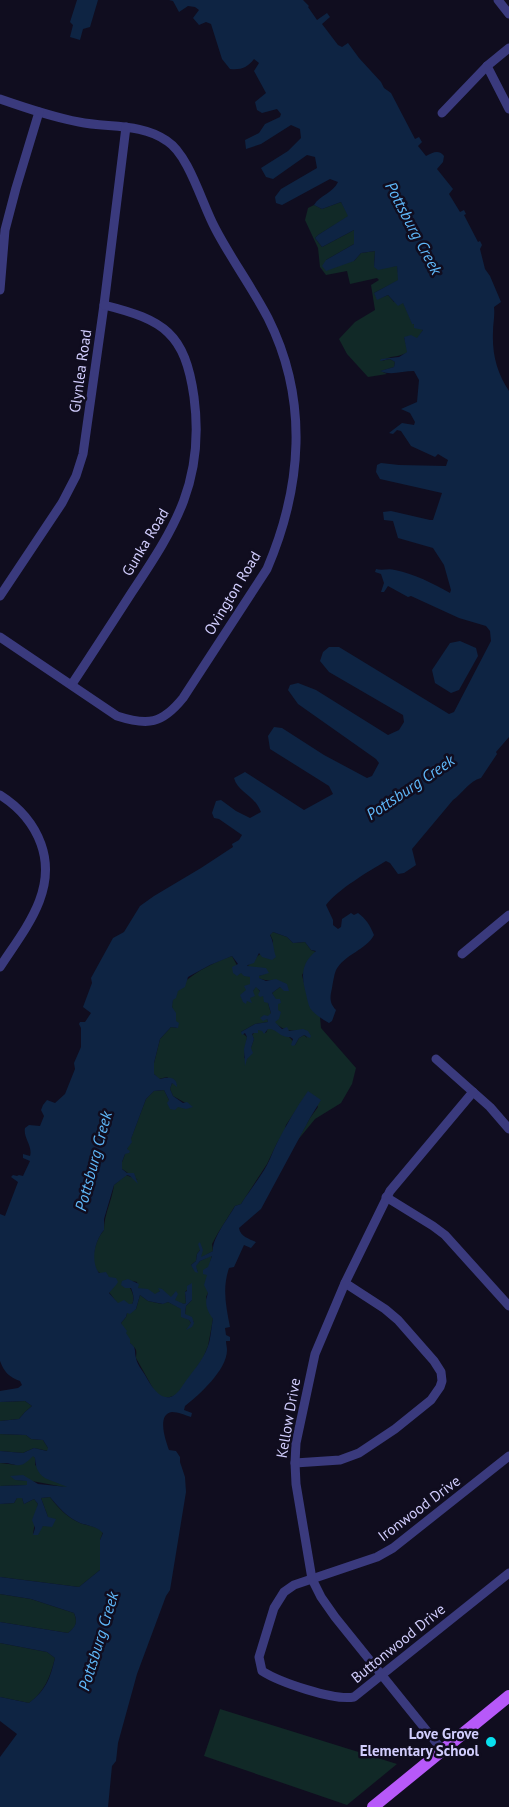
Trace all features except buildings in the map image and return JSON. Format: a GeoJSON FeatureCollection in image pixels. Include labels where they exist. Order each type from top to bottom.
{"type":"FeatureCollection","features":[{"type":"Feature","properties":{"kind":"main road"},"geometry":{"type":"LineString","coordinates":[[373,1807],[509,1696]]}},
{"type":"Feature","properties":{"kind":"street"},"geometry":{"type":"LineString","coordinates":[[498,0],[509,14]]}},
{"type":"Feature","properties":{"kind":"street"},"geometry":{"type":"LineString","coordinates":[[442,113],[487,66],[509,48]]}},
{"type":"Feature","properties":{"kind":"street"},"geometry":{"type":"LineString","coordinates":[[487,66],[509,109]]}},
{"type":"Feature","properties":{"kind":"street","name":"Ovington Road"},"geometry":{"type":"LineString","coordinates":[[0,99],[79,122],[126,127],[160,136],[175,147],[187,165],[215,228],[269,320],[281,351],[294,400],[297,442],[290,504],[267,569],[171,713],[147,722],[117,716],[0,637]]}},
{"type":"Feature","properties":{"kind":"street"},"geometry":{"type":"LineString","coordinates":[[0,290],[5,230],[39,112]]}},
{"type":"Feature","properties":{"kind":"street","name":"Glynlea Road"},"geometry":{"type":"LineString","coordinates":[[0,596],[62,503],[81,462],[104,305],[126,127]]}},
{"type":"Feature","properties":{"kind":"street","name":"Gunka Road"},"geometry":{"type":"LineString","coordinates":[[72,684],[171,532],[186,496],[196,448],[196,416],[191,377],[180,348],[171,336],[152,320],[104,305]]}},
{"type":"Feature","properties":{"kind":"street"},"geometry":{"type":"LineString","coordinates":[[0,795],[21,811],[37,832],[45,854],[46,870],[41,899],[33,917],[0,967]]}},
{"type":"Feature","properties":{"kind":"street"},"geometry":{"type":"LineString","coordinates":[[462,954],[509,915]]}},
{"type":"Feature","properties":{"kind":"street"},"geometry":{"type":"LineString","coordinates":[[436,1059],[509,1129]]}},
{"type":"Feature","properties":{"kind":"street","name":"Kellow Drive"},"geometry":{"type":"LineString","coordinates":[[443,1750],[321,1597],[312,1579],[297,1495],[294,1463],[296,1443],[315,1354],[345,1283],[386,1197],[399,1178],[473,1092]]}},
{"type":"Feature","properties":{"kind":"street"},"geometry":{"type":"LineString","coordinates":[[386,1197],[445,1235],[509,1306]]}},
{"type":"Feature","properties":{"kind":"street"},"geometry":{"type":"LineString","coordinates":[[294,1463],[340,1460],[359,1453],[395,1430],[431,1400],[442,1381],[441,1372],[434,1361],[398,1320],[345,1283]]}},
{"type":"Feature","properties":{"kind":"street","name":"Ironwood Drive"},"geometry":{"type":"LineString","coordinates":[[262,1671],[259,1657],[278,1600],[284,1592],[294,1585],[377,1557],[393,1548],[509,1456]]}},
{"type":"Feature","properties":{"kind":"street","name":"Buttonwood Drive"},"geometry":{"type":"LineString","coordinates":[[262,1671],[272,1678],[337,1698],[354,1697],[509,1573]]}},
{"type":"Feature","properties":{"kind":"green space"},"geometry":{"type":"Polygon","coordinates":[[[341,202],[349,216],[315,238],[322,247],[354,230],[354,244],[326,260],[354,261],[361,253],[375,251],[374,267],[397,266],[399,280],[374,293],[378,299],[388,295],[394,302],[403,302],[412,323],[423,330],[417,339],[404,337],[408,352],[381,361],[390,359],[395,362],[394,367],[381,371],[387,374],[368,377],[347,354],[339,339],[355,322],[375,310],[371,285],[379,280],[377,278],[350,284],[347,271],[326,275],[320,267],[318,248],[305,220],[308,208],[314,205],[322,209],[341,202]]]}},
{"type":"Feature","properties":{"kind":"green space"},"geometry":{"type":"Polygon","coordinates":[[[273,932],[287,937],[293,943],[305,942],[311,950],[316,952],[302,975],[310,1007],[320,1017],[321,1028],[356,1068],[352,1084],[341,1103],[315,1119],[297,1141],[318,1107],[308,1092],[286,1125],[267,1164],[241,1204],[235,1206],[218,1233],[212,1244],[213,1251],[202,1257],[200,1257],[200,1250],[197,1254],[196,1261],[191,1265],[198,1272],[195,1266],[212,1255],[207,1275],[208,1293],[206,1297],[213,1319],[208,1346],[203,1358],[179,1394],[163,1398],[155,1392],[136,1358],[136,1349],[129,1341],[121,1323],[127,1313],[136,1309],[140,1295],[148,1301],[162,1304],[168,1302],[182,1309],[185,1314],[186,1306],[192,1300],[192,1285],[185,1292],[186,1303],[184,1304],[160,1291],[155,1295],[138,1288],[137,1282],[132,1281],[130,1288],[133,1296],[132,1304],[118,1304],[109,1292],[109,1277],[100,1273],[94,1265],[95,1249],[104,1230],[114,1185],[126,1175],[138,1180],[122,1169],[122,1162],[146,1099],[154,1091],[164,1090],[169,1100],[178,1106],[189,1105],[173,1096],[170,1089],[172,1083],[177,1085],[167,1077],[159,1079],[154,1074],[154,1063],[160,1039],[171,1027],[178,1028],[172,1005],[174,996],[187,980],[214,963],[232,956],[241,973],[250,977],[250,984],[246,990],[247,1001],[256,986],[268,1003],[271,1013],[267,1019],[268,1022],[255,1024],[241,1032],[247,1037],[244,1058],[247,1059],[254,1039],[252,1035],[257,1030],[266,1033],[268,1028],[280,1032],[291,1038],[295,1045],[304,1035],[307,1038],[303,1030],[287,1030],[274,1022],[278,1004],[272,993],[285,984],[258,978],[264,974],[247,967],[264,951],[272,947],[273,941],[270,934],[273,932]]]}},
{"type":"Feature","properties":{"kind":"green space"},"geometry":{"type":"Polygon","coordinates":[[[25,1401],[32,1406],[19,1419],[0,1421],[0,1402],[25,1401]]]}},
{"type":"Feature","properties":{"kind":"green space"},"geometry":{"type":"Polygon","coordinates":[[[0,1434],[26,1435],[31,1439],[43,1440],[48,1451],[34,1448],[23,1453],[0,1451],[0,1434]]]}},
{"type":"Feature","properties":{"kind":"green space"},"geometry":{"type":"Polygon","coordinates":[[[33,1455],[35,1465],[70,1488],[23,1480],[16,1480],[28,1481],[27,1485],[0,1486],[0,1463],[17,1465],[33,1455]]]}},
{"type":"Feature","properties":{"kind":"green space"},"geometry":{"type":"Polygon","coordinates":[[[50,1497],[71,1518],[103,1532],[100,1540],[100,1570],[79,1587],[0,1577],[0,1504],[14,1503],[17,1498],[22,1498],[24,1504],[34,1499],[38,1504],[33,1534],[43,1526],[48,1517],[41,1498],[50,1497]]]}},
{"type":"Feature","properties":{"kind":"green space"},"geometry":{"type":"Polygon","coordinates":[[[0,1594],[31,1599],[74,1613],[76,1624],[68,1633],[0,1622],[0,1594]]]}},
{"type":"Feature","properties":{"kind":"green space"},"geometry":{"type":"Polygon","coordinates":[[[0,1643],[47,1652],[55,1658],[46,1683],[29,1703],[0,1697],[0,1643]]]}},
{"type":"Feature","properties":{"kind":"green space"},"geometry":{"type":"Polygon","coordinates":[[[220,1709],[397,1764],[347,1805],[204,1756],[220,1709]]]}},
{"type":"Feature","properties":{"kind":"water"},"geometry":{"type":"Polygon","coordinates":[[[77,0],[98,0],[90,27],[83,29],[80,40],[70,37],[73,25],[70,22],[77,0]]]}},
{"type":"Feature","properties":{"kind":"water","name":"Pottsburg Creek"},"geometry":{"type":"Polygon","coordinates":[[[169,0],[303,0],[317,20],[327,13],[330,17],[322,24],[338,45],[342,47],[348,43],[384,88],[391,93],[415,139],[419,137],[422,142],[418,146],[426,156],[438,152],[444,156],[443,162],[437,169],[453,189],[449,194],[460,212],[464,210],[466,214],[464,215],[478,242],[480,241],[482,245],[480,249],[485,269],[501,302],[494,307],[493,340],[498,370],[509,391],[509,737],[496,752],[497,754],[481,778],[470,784],[453,800],[412,849],[416,865],[398,874],[386,861],[345,887],[326,905],[333,925],[338,929],[341,927],[342,919],[351,913],[354,915],[358,913],[367,922],[374,935],[366,945],[345,960],[336,970],[331,1002],[336,1010],[332,1021],[329,1023],[312,1010],[304,987],[305,965],[316,951],[311,950],[305,942],[293,943],[287,937],[273,932],[270,935],[276,957],[272,960],[262,957],[259,953],[254,963],[247,966],[266,968],[269,973],[259,978],[266,981],[276,979],[287,984],[289,991],[284,991],[280,987],[272,993],[276,999],[280,999],[281,1003],[278,1004],[278,1010],[281,1012],[279,1019],[275,1022],[282,1029],[287,1027],[289,1031],[303,1029],[308,1031],[310,1038],[304,1035],[293,1046],[291,1045],[293,1039],[290,1037],[271,1029],[264,1034],[258,1030],[258,1033],[252,1034],[253,1053],[247,1059],[245,1066],[244,1049],[247,1037],[241,1032],[255,1024],[268,1022],[267,1019],[263,1021],[260,1018],[271,1013],[268,1003],[264,1002],[263,996],[258,995],[260,991],[256,987],[253,991],[255,996],[250,998],[252,1003],[243,1002],[240,995],[246,990],[244,986],[250,984],[250,977],[241,973],[237,976],[233,973],[232,967],[238,964],[232,956],[188,977],[185,987],[178,991],[173,1000],[172,1007],[176,1013],[176,1021],[179,1023],[178,1028],[171,1027],[160,1039],[154,1063],[154,1074],[160,1079],[174,1079],[177,1087],[172,1083],[170,1089],[173,1096],[193,1107],[170,1109],[164,1090],[154,1091],[146,1099],[131,1139],[132,1142],[127,1149],[130,1151],[125,1154],[122,1162],[122,1169],[127,1173],[134,1173],[138,1184],[127,1175],[114,1185],[104,1219],[104,1230],[96,1245],[94,1257],[99,1273],[106,1272],[109,1277],[116,1278],[118,1282],[109,1293],[118,1303],[124,1300],[129,1304],[133,1302],[131,1288],[121,1285],[122,1281],[128,1279],[139,1284],[138,1288],[148,1289],[155,1294],[160,1291],[158,1288],[171,1297],[176,1291],[178,1294],[175,1300],[184,1304],[186,1303],[187,1286],[192,1283],[192,1300],[186,1306],[185,1314],[192,1317],[194,1323],[192,1327],[186,1330],[191,1323],[181,1317],[181,1309],[168,1302],[163,1304],[148,1301],[140,1295],[136,1309],[130,1314],[127,1313],[121,1323],[134,1348],[138,1365],[162,1396],[172,1396],[177,1392],[200,1362],[209,1343],[213,1319],[207,1307],[208,1293],[204,1285],[207,1275],[203,1274],[203,1270],[208,1267],[212,1256],[200,1261],[196,1266],[198,1273],[195,1272],[191,1265],[196,1261],[200,1250],[198,1244],[200,1242],[203,1250],[201,1257],[213,1251],[221,1228],[235,1206],[241,1204],[264,1170],[295,1110],[308,1091],[321,1100],[261,1209],[239,1228],[243,1235],[256,1242],[251,1248],[244,1245],[234,1267],[229,1268],[225,1298],[230,1327],[225,1328],[230,1341],[226,1341],[226,1358],[217,1374],[185,1406],[184,1410],[192,1413],[191,1417],[172,1412],[164,1418],[163,1429],[166,1441],[169,1450],[176,1451],[180,1457],[186,1492],[170,1590],[137,1674],[118,1743],[116,1761],[112,1766],[108,1807],[0,1807],[0,1757],[17,1734],[0,1721],[0,1697],[29,1703],[46,1684],[55,1658],[47,1652],[0,1643],[0,1622],[68,1633],[76,1619],[74,1613],[31,1599],[0,1594],[0,1577],[79,1587],[100,1570],[100,1540],[103,1533],[71,1518],[50,1497],[41,1498],[48,1517],[56,1519],[52,1527],[43,1526],[38,1535],[33,1535],[35,1528],[32,1520],[38,1504],[34,1499],[24,1504],[22,1498],[17,1498],[14,1503],[0,1504],[0,1486],[27,1485],[27,1481],[15,1480],[10,1476],[23,1475],[38,1484],[67,1487],[41,1475],[33,1456],[21,1465],[0,1463],[0,1451],[23,1453],[34,1448],[47,1451],[48,1448],[43,1440],[31,1439],[26,1435],[0,1434],[0,1421],[19,1419],[32,1406],[25,1401],[0,1402],[0,1391],[18,1388],[22,1385],[20,1381],[7,1374],[0,1361],[0,1214],[5,1216],[18,1182],[11,1177],[13,1175],[23,1176],[30,1161],[23,1158],[23,1154],[30,1156],[31,1152],[25,1128],[29,1125],[40,1126],[44,1116],[41,1110],[43,1105],[47,1100],[55,1103],[65,1094],[81,1047],[79,1024],[85,1022],[91,1013],[83,1007],[92,983],[91,978],[113,938],[124,932],[140,906],[233,847],[232,844],[239,840],[242,835],[214,818],[212,813],[216,801],[221,800],[250,818],[261,812],[234,778],[245,772],[304,810],[333,794],[329,786],[270,749],[268,736],[274,727],[282,728],[324,755],[367,778],[372,776],[379,763],[376,759],[298,704],[288,690],[290,685],[298,683],[316,690],[388,735],[399,730],[404,722],[403,715],[329,672],[320,661],[323,652],[329,647],[339,647],[449,714],[454,712],[491,641],[490,631],[486,626],[459,618],[411,596],[408,597],[388,586],[384,592],[381,592],[384,583],[381,574],[375,572],[376,569],[392,569],[423,579],[450,593],[451,590],[444,565],[433,548],[398,538],[393,521],[384,520],[383,512],[391,511],[433,520],[442,493],[380,479],[376,472],[377,465],[381,463],[446,466],[448,460],[438,454],[435,457],[411,446],[401,431],[389,433],[402,423],[414,425],[415,422],[410,413],[401,409],[417,402],[419,380],[414,371],[392,373],[380,371],[394,367],[395,362],[390,359],[380,361],[399,357],[407,352],[404,337],[411,335],[417,338],[423,330],[414,328],[403,303],[398,306],[388,295],[377,300],[374,293],[398,280],[397,266],[378,270],[374,267],[375,251],[361,253],[354,261],[326,271],[322,266],[326,260],[354,244],[354,230],[322,247],[315,238],[348,216],[341,202],[322,209],[314,205],[338,182],[330,179],[282,205],[276,203],[275,197],[281,189],[317,168],[315,157],[307,155],[273,179],[266,177],[261,168],[288,151],[301,138],[300,129],[291,125],[261,144],[246,149],[245,140],[259,133],[265,124],[280,117],[281,114],[277,109],[262,113],[257,110],[255,102],[266,93],[254,71],[259,63],[254,59],[244,68],[230,69],[222,59],[211,24],[206,22],[199,25],[193,18],[199,10],[188,6],[179,12],[173,1],[169,0]]]}},
{"type":"Feature","properties":{"kind":"water"},"geometry":{"type":"Polygon","coordinates":[[[460,641],[476,648],[478,656],[459,690],[451,693],[435,683],[432,670],[450,643],[460,641]]]}},
{"type":"Feature","properties":{"kind":"place","name":"Love Grove Elementary School"},"geometry":{"type":"Point","coordinates":[491,1742]}}]}
